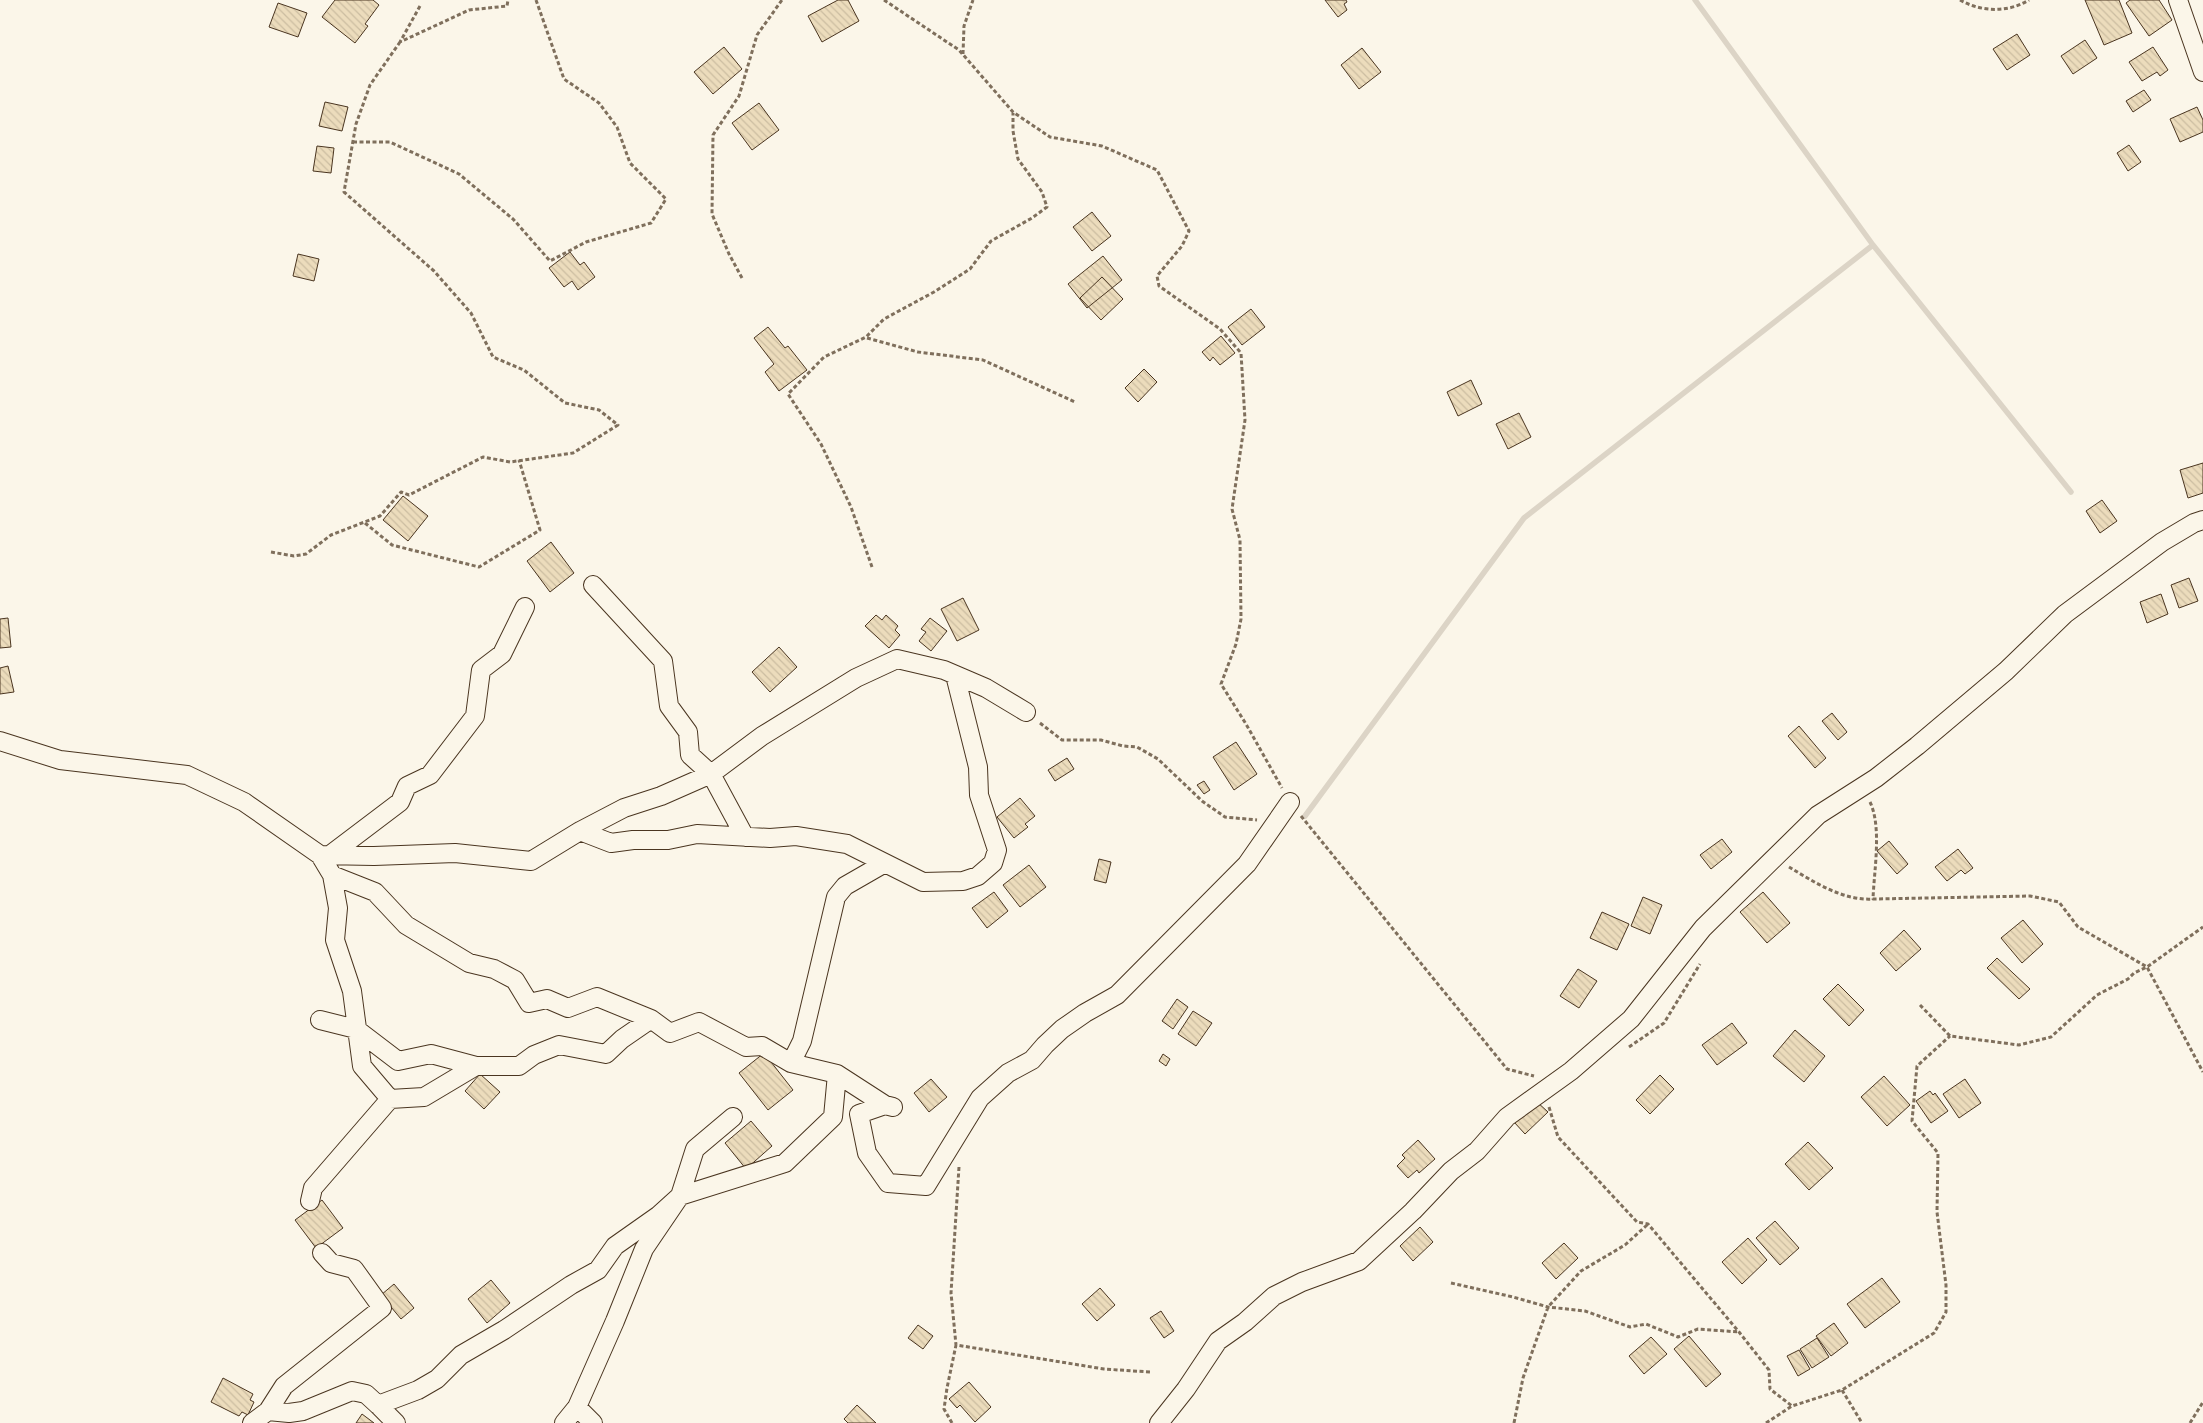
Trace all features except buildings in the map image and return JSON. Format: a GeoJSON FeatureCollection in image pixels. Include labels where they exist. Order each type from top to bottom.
{"type":"FeatureCollection","features":[{"type":"Feature","properties":{"kind":"street"},"geometry":{"type":"LineString","coordinates":[[2178,0],[2203,72]]}},
{"type":"Feature","properties":{"kind":"street"},"geometry":{"type":"LineString","coordinates":[[1159,1423],[1186,1389],[1218,1341],[1245,1322],[1274,1296],[1302,1282],[1359,1261],[1413,1211],[1451,1171],[1477,1151],[1507,1117],[1571,1071],[1631,1019],[1709,921],[1818,815],[1876,778],[1932,733],[2006,671],[2065,614],[2162,542],[2194,523],[2203,520]]}},
{"type":"Feature","properties":{"kind":"street"},"geometry":{"type":"LineString","coordinates":[[593,585],[663,661],[669,706],[688,732],[690,755],[711,774],[745,837]]}},
{"type":"Feature","properties":{"kind":"street"},"geometry":{"type":"LineString","coordinates":[[325,855],[400,802],[408,786],[430,775],[475,716],[480,670],[502,654],[525,606]]}},
{"type":"Feature","properties":{"kind":"street"},"geometry":{"type":"LineString","coordinates":[[0,741],[60,760],[187,775],[244,802],[325,855],[374,856],[455,853],[531,861],[580,831],[624,808],[661,796],[711,774],[762,736],[856,678],[897,659],[944,670],[986,688],[1026,712]]}},
{"type":"Feature","properties":{"kind":"street"},"geometry":{"type":"LineString","coordinates":[[580,831],[611,843],[634,840],[668,840],[697,834],[745,837],[796,836],[847,844],[923,882],[963,881],[978,876],[993,863],[997,850],[979,795],[978,767],[955,675]]}},
{"type":"Feature","properties":{"kind":"street"},"geometry":{"type":"LineString","coordinates":[[859,1114],[867,1153],[888,1183],[926,1186],[980,1098],[1008,1073],[1032,1060],[1062,1029],[1085,1013],[1117,995],[1247,864],[1290,802]]}},
{"type":"Feature","properties":{"kind":"street"},"geometry":{"type":"LineString","coordinates":[[325,855],[332,875],[338,908],[335,940],[352,991],[362,1066],[390,1099]]}},
{"type":"Feature","properties":{"kind":"street"},"geometry":{"type":"LineString","coordinates":[[791,1063],[802,1041],[836,897],[845,886],[885,863]]}},
{"type":"Feature","properties":{"kind":"street"},"geometry":{"type":"LineString","coordinates":[[332,875],[375,892],[406,925],[469,963],[494,969],[514,980],[529,1003],[547,999],[568,1008],[598,998],[650,1019],[670,1033],[700,1022],[746,1047],[762,1046],[791,1063],[837,1074],[890,1106],[859,1114],[846,1121],[832,1117]]}},
{"type":"Feature","properties":{"kind":"street"},"geometry":{"type":"LineString","coordinates":[[320,1020],[356,1029],[398,1061],[431,1054],[476,1066],[519,1066],[534,1055],[558,1045],[606,1054],[622,1039],[650,1019]]}},
{"type":"Feature","properties":{"kind":"street"},"geometry":{"type":"LineString","coordinates":[[310,1201],[313,1188],[390,1099],[424,1097],[476,1066]]}},
{"type":"Feature","properties":{"kind":"street"},"geometry":{"type":"LineString","coordinates":[[378,1405],[418,1390],[436,1379],[461,1355],[598,1270],[615,1246],[659,1215],[680,1196],[785,1163],[832,1117],[837,1074]]}},
{"type":"Feature","properties":{"kind":"street"},"geometry":{"type":"LineString","coordinates":[[564,1423],[577,1407],[644,1250],[680,1196],[695,1149],[733,1117]]}},
{"type":"Feature","properties":{"kind":"street"},"geometry":{"type":"LineString","coordinates":[[252,1423],[268,1412],[284,1386],[382,1308],[354,1269],[331,1262],[322,1253]]}},
{"type":"Feature","properties":{"kind":"street"},"geometry":{"type":"LineString","coordinates":[[268,1412],[289,1413],[303,1411],[352,1391],[366,1394],[396,1423]]}},
{"type":"Feature","properties":{"kind":"street"},"geometry":{"type":"LineString","coordinates":[[577,1407],[593,1423]]}},
{"type":"Feature","properties":{"kind":"path"},"geometry":{"type":"LineString","coordinates":[[400,42],[468,10],[507,6],[508,0]]}},
{"type":"Feature","properties":{"kind":"path"},"geometry":{"type":"LineString","coordinates":[[353,142],[390,142],[459,174],[513,219],[550,261],[586,242],[651,223],[666,199],[630,163],[617,127],[599,103],[564,78],[536,0]]}},
{"type":"Feature","properties":{"kind":"path"},"geometry":{"type":"LineString","coordinates":[[742,278],[712,214],[713,135],[739,96],[757,35],[782,0]]}},
{"type":"Feature","properties":{"kind":"path"},"geometry":{"type":"LineString","coordinates":[[884,0],[963,54],[1013,112],[1050,137],[1102,146],[1157,170],[1189,231],[1182,246],[1157,276],[1159,286],[1220,329],[1241,353],[1245,420],[1232,509],[1240,540],[1241,620],[1236,644],[1221,684],[1290,802],[1508,1069],[1538,1077],[1558,1137],[1637,1222],[1648,1224],[1769,1370],[1770,1389],[1792,1406]]}},
{"type":"Feature","properties":{"kind":"path"},"geometry":{"type":"LineString","coordinates":[[963,54],[964,26],[972,0]]}},
{"type":"Feature","properties":{"kind":"path"},"geometry":{"type":"LineString","coordinates":[[1960,0],[1972,7],[1999,10],[2016,8],[2029,0]]}},
{"type":"Feature","properties":{"kind":"path"},"geometry":{"type":"LineString","coordinates":[[271,552],[294,556],[306,554],[331,535],[380,516],[401,492],[409,496],[483,457],[510,462],[573,453],[618,425],[599,410],[565,403],[524,370],[492,357],[471,314],[434,271],[344,192],[356,124],[370,85],[400,42],[420,6]]}},
{"type":"Feature","properties":{"kind":"path"},"geometry":{"type":"LineString","coordinates":[[872,567],[851,507],[821,444],[788,394],[824,357],[866,338],[884,319],[934,292],[970,269],[991,241],[1032,218],[1047,207],[1042,192],[1018,159],[1013,131],[1013,112]]}},
{"type":"Feature","properties":{"kind":"path"},"geometry":{"type":"LineString","coordinates":[[866,338],[918,352],[983,360],[1074,402]]}},
{"type":"Feature","properties":{"kind":"path"},"geometry":{"type":"LineString","coordinates":[[364,522],[392,545],[480,567],[540,530],[519,460]]}},
{"type":"Feature","properties":{"kind":"path"},"geometry":{"type":"LineString","coordinates":[[1026,712],[1062,740],[1101,740],[1123,746],[1137,747],[1158,760],[1202,801],[1225,817],[1259,820]]}},
{"type":"Feature","properties":{"kind":"path"},"geometry":{"type":"LineString","coordinates":[[1857,789],[1864,793],[1875,814],[1873,899]]}},
{"type":"Feature","properties":{"kind":"path"},"geometry":{"type":"LineString","coordinates":[[1782,864],[1820,885],[1861,900],[2030,896],[2059,902],[2078,927],[2147,967],[2203,1072]]}},
{"type":"Feature","properties":{"kind":"path"},"geometry":{"type":"LineString","coordinates":[[1920,1005],[1950,1036],[2019,1045],[2051,1037],[2097,995],[2147,967],[2203,927]]}},
{"type":"Feature","properties":{"kind":"path"},"geometry":{"type":"LineString","coordinates":[[1766,1423],[1792,1406],[1842,1390],[1934,1333],[1946,1312],[1946,1285],[1937,1212],[1938,1153],[1912,1121],[1917,1066],[1950,1036]]}},
{"type":"Feature","properties":{"kind":"path"},"geometry":{"type":"LineString","coordinates":[[952,1423],[944,1408],[956,1345],[952,1293],[960,1164],[955,1141]]}},
{"type":"Feature","properties":{"kind":"path"},"geometry":{"type":"LineString","coordinates":[[1514,1423],[1523,1378],[1548,1307],[1581,1271],[1625,1245],[1648,1224]]}},
{"type":"Feature","properties":{"kind":"path"},"geometry":{"type":"LineString","coordinates":[[1451,1284],[1513,1297],[1548,1307],[1585,1311],[1630,1327],[1646,1324],[1678,1337],[1698,1329],[1739,1332]]}},
{"type":"Feature","properties":{"kind":"path"},"geometry":{"type":"LineString","coordinates":[[956,1345],[1104,1369],[1150,1372]]}},
{"type":"Feature","properties":{"kind":"path"},"geometry":{"type":"LineString","coordinates":[[1842,1390],[1862,1423]]}},
{"type":"Feature","properties":{"kind":"path"},"geometry":{"type":"LineString","coordinates":[[2190,1423],[2203,1402]]}},
{"type":"Feature","properties":{"kind":"waterway"},"geometry":{"type":"LineString","coordinates":[[1695,0],[1873,245],[2071,492]]}},
{"type":"Feature","properties":{"kind":"waterway"},"geometry":{"type":"LineString","coordinates":[[1305,816],[1524,518],[1873,245]]}}]}
